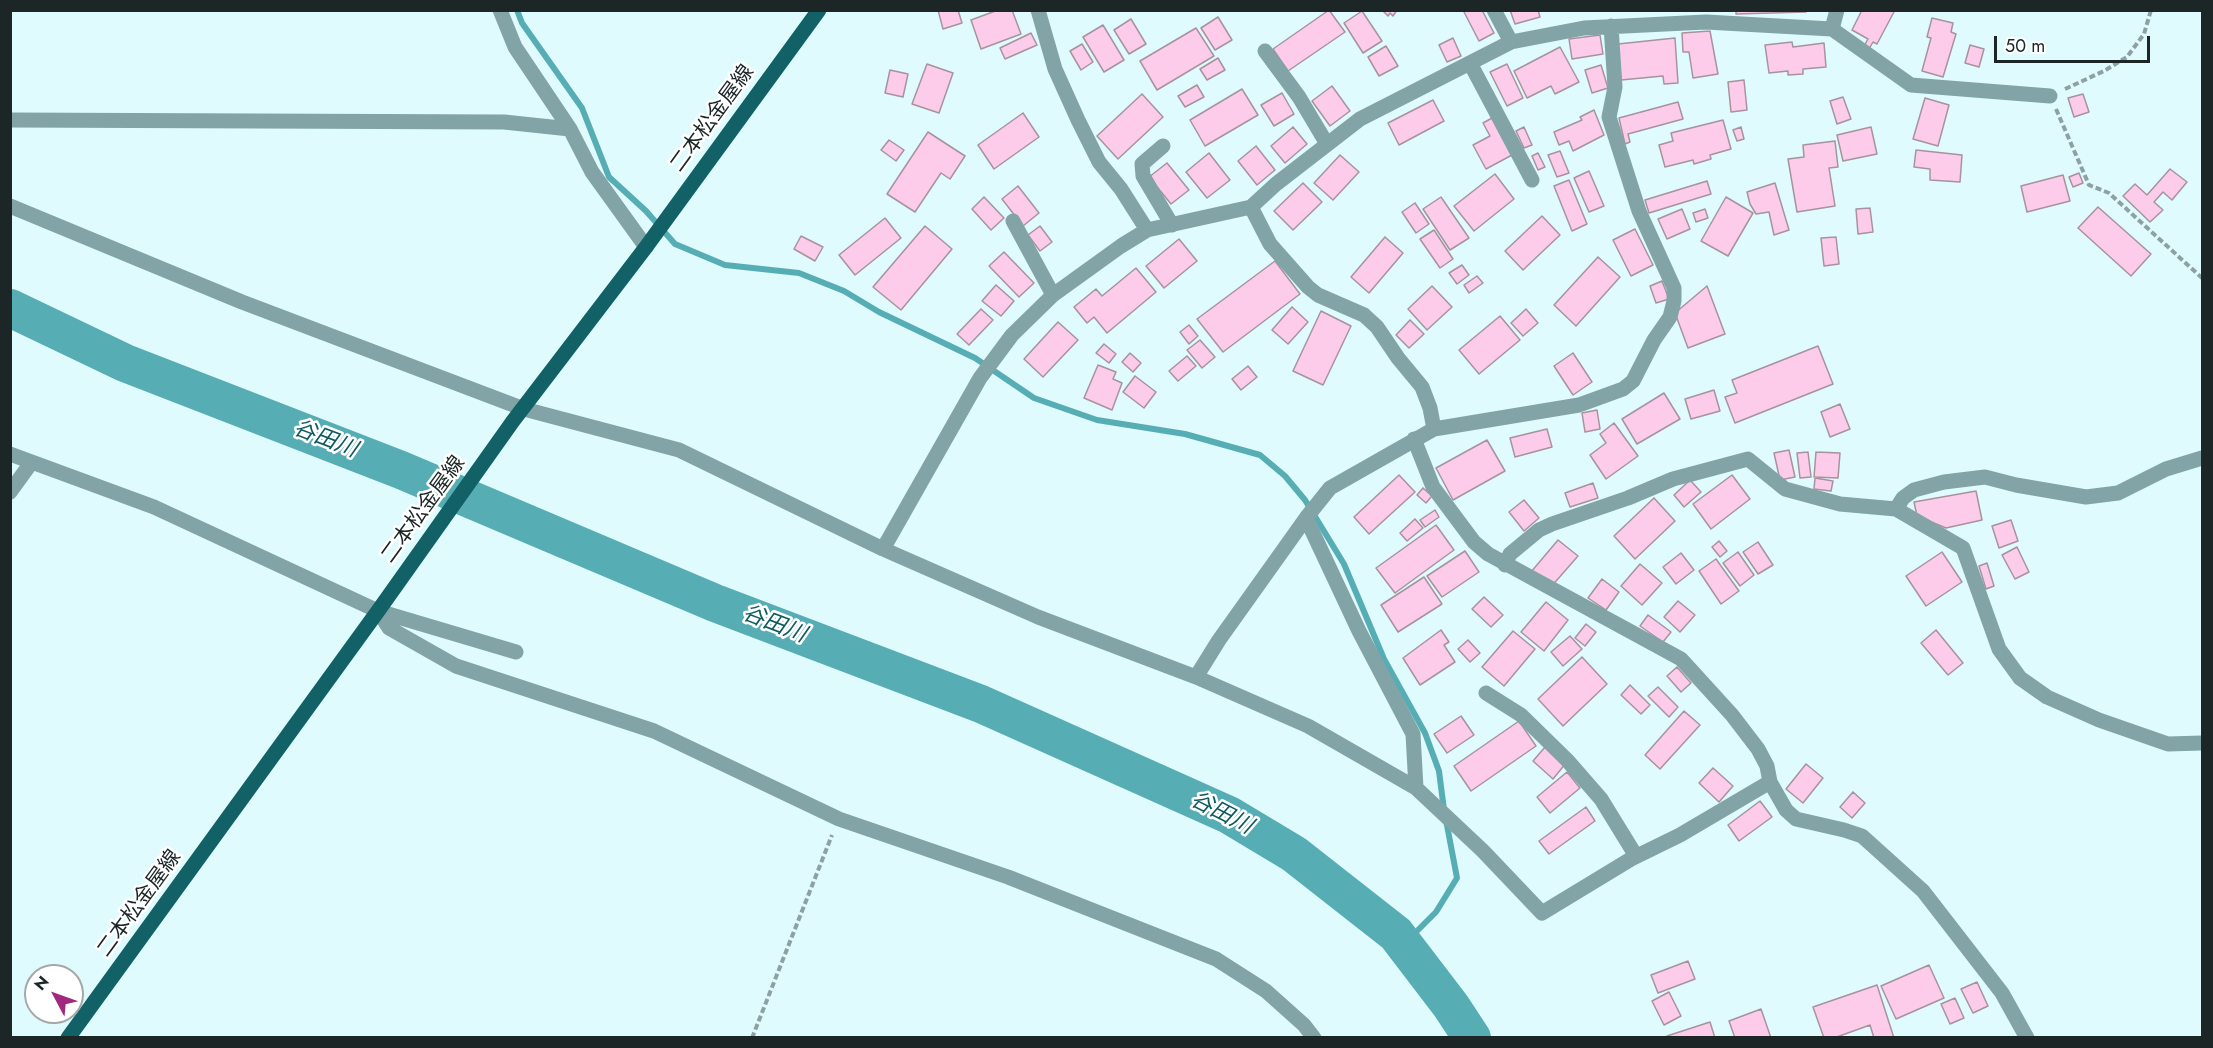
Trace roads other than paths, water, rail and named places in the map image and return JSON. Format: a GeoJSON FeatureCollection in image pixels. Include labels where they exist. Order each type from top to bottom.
{"type":"FeatureCollection","features":[{"type":"Feature","properties":{"kind":"main road","name":"二本松金屋線"},"geometry":{"type":"LineString","coordinates":[[68,1038],[513,421],[646,247],[819,10]]}},
{"type":"Feature","properties":{"kind":"street"},"geometry":{"type":"LineString","coordinates":[[500,10],[515,47],[570,129],[592,172],[646,247]]}},
{"type":"Feature","properties":{"kind":"street"},"geometry":{"type":"LineString","coordinates":[[1038,10],[1055,69],[1078,120],[1099,162],[1121,189],[1147,230]]}},
{"type":"Feature","properties":{"kind":"street"},"geometry":{"type":"LineString","coordinates":[[1494,10],[1511,42]]}},
{"type":"Feature","properties":{"kind":"street"},"geometry":{"type":"LineString","coordinates":[[1832,29],[1838,10]]}},
{"type":"Feature","properties":{"kind":"street"},"geometry":{"type":"LineString","coordinates":[[883,549],[980,378],[1012,335],[1053,295],[1120,246],[1147,230],[1251,207],[1360,119],[1511,42],[1647,18],[1832,29],[1911,85],[2050,96]]}},
{"type":"Feature","properties":{"kind":"street"},"geometry":{"type":"LineString","coordinates":[[1196,677],[1219,640],[1330,488],[1434,429],[1579,405],[1623,389],[1633,381],[1654,340],[1670,317],[1674,288],[1639,211],[1609,117],[1615,87],[1611,26]]}},
{"type":"Feature","properties":{"kind":"street"},"geometry":{"type":"LineString","coordinates":[[1265,51],[1299,97],[1327,144]]}},
{"type":"Feature","properties":{"kind":"street"},"geometry":{"type":"LineString","coordinates":[[1470,63],[1532,180]]}},
{"type":"Feature","properties":{"kind":"street"},"geometry":{"type":"LineString","coordinates":[[10,120],[504,122],[570,129]]}},
{"type":"Feature","properties":{"kind":"street"},"geometry":{"type":"LineString","coordinates":[[1163,146],[1142,164],[1143,176],[1172,225]]}},
{"type":"Feature","properties":{"kind":"street"},"geometry":{"type":"LineString","coordinates":[[10,206],[242,302],[524,409],[679,450],[883,549],[1038,617],[1196,677],[1308,726],[1416,788],[1483,851],[1542,913],[1636,856],[1680,836],[1770,782]]}},
{"type":"Feature","properties":{"kind":"street"},"geometry":{"type":"LineString","coordinates":[[1251,207],[1270,244],[1308,287],[1318,295],[1364,315],[1377,327],[1398,358],[1422,387],[1430,408],[1434,429]]}},
{"type":"Feature","properties":{"kind":"street"},"geometry":{"type":"LineString","coordinates":[[1013,221],[1053,295]]}},
{"type":"Feature","properties":{"kind":"street"},"geometry":{"type":"LineString","coordinates":[[1414,439],[1433,487],[1474,542],[1504,565],[1681,659],[1732,715],[1758,749],[1767,766],[1770,782],[1786,810],[1796,819],[1862,836],[1923,891],[2002,993],[2027,1038]]}},
{"type":"Feature","properties":{"kind":"street"},"geometry":{"type":"LineString","coordinates":[[10,454],[154,507],[378,611],[516,652]]}},
{"type":"Feature","properties":{"kind":"street"},"geometry":{"type":"LineString","coordinates":[[1896,509],[1903,498],[1914,490],[1944,482],[1985,477],[2016,485],[2086,497],[2118,493],[2166,469],[2202,458]]}},
{"type":"Feature","properties":{"kind":"street"},"geometry":{"type":"LineString","coordinates":[[1504,565],[1510,555],[1539,530],[1552,524],[1628,498],[1673,479],[1748,459],[1785,489],[1840,504],[1896,509],[1963,548],[2000,650],[2020,678],[2047,697],[2099,720],[2168,744],[2202,743]]}},
{"type":"Feature","properties":{"kind":"street"},"geometry":{"type":"LineString","coordinates":[[10,492],[31,463]]}},
{"type":"Feature","properties":{"kind":"street"},"geometry":{"type":"LineString","coordinates":[[1306,518],[1359,632],[1413,734],[1416,788]]}},
{"type":"Feature","properties":{"kind":"street"},"geometry":{"type":"LineString","coordinates":[[378,611],[389,628],[456,666],[654,731],[839,819],[1008,877],[1216,959],[1266,991],[1304,1025],[1314,1038]]}},
{"type":"Feature","properties":{"kind":"street"},"geometry":{"type":"LineString","coordinates":[[1486,693],[1521,715],[1567,760],[1600,799],[1636,856]]}},
{"type":"Feature","properties":{"kind":"waterway"},"geometry":{"type":"LineString","coordinates":[[517,10],[522,23],[582,108],[609,177],[646,211],[675,244],[725,265],[799,273],[844,291],[879,312],[975,358],[1034,398],[1097,420],[1185,434],[1260,455],[1285,476],[1305,500],[1344,564],[1384,659],[1425,733],[1439,771],[1444,810]]}},
{"type":"Feature","properties":{"kind":"waterway","name":"谷田川"},"geometry":{"type":"LineString","coordinates":[[10,308],[125,363],[401,470],[715,603],[981,704],[1229,815],[1294,854],[1396,934],[1451,1006],[1472,1038]]}},
{"type":"Feature","properties":{"kind":"waterway"},"geometry":{"type":"LineString","coordinates":[[1404,944],[1436,912],[1457,878],[1446,820]]}}]}
